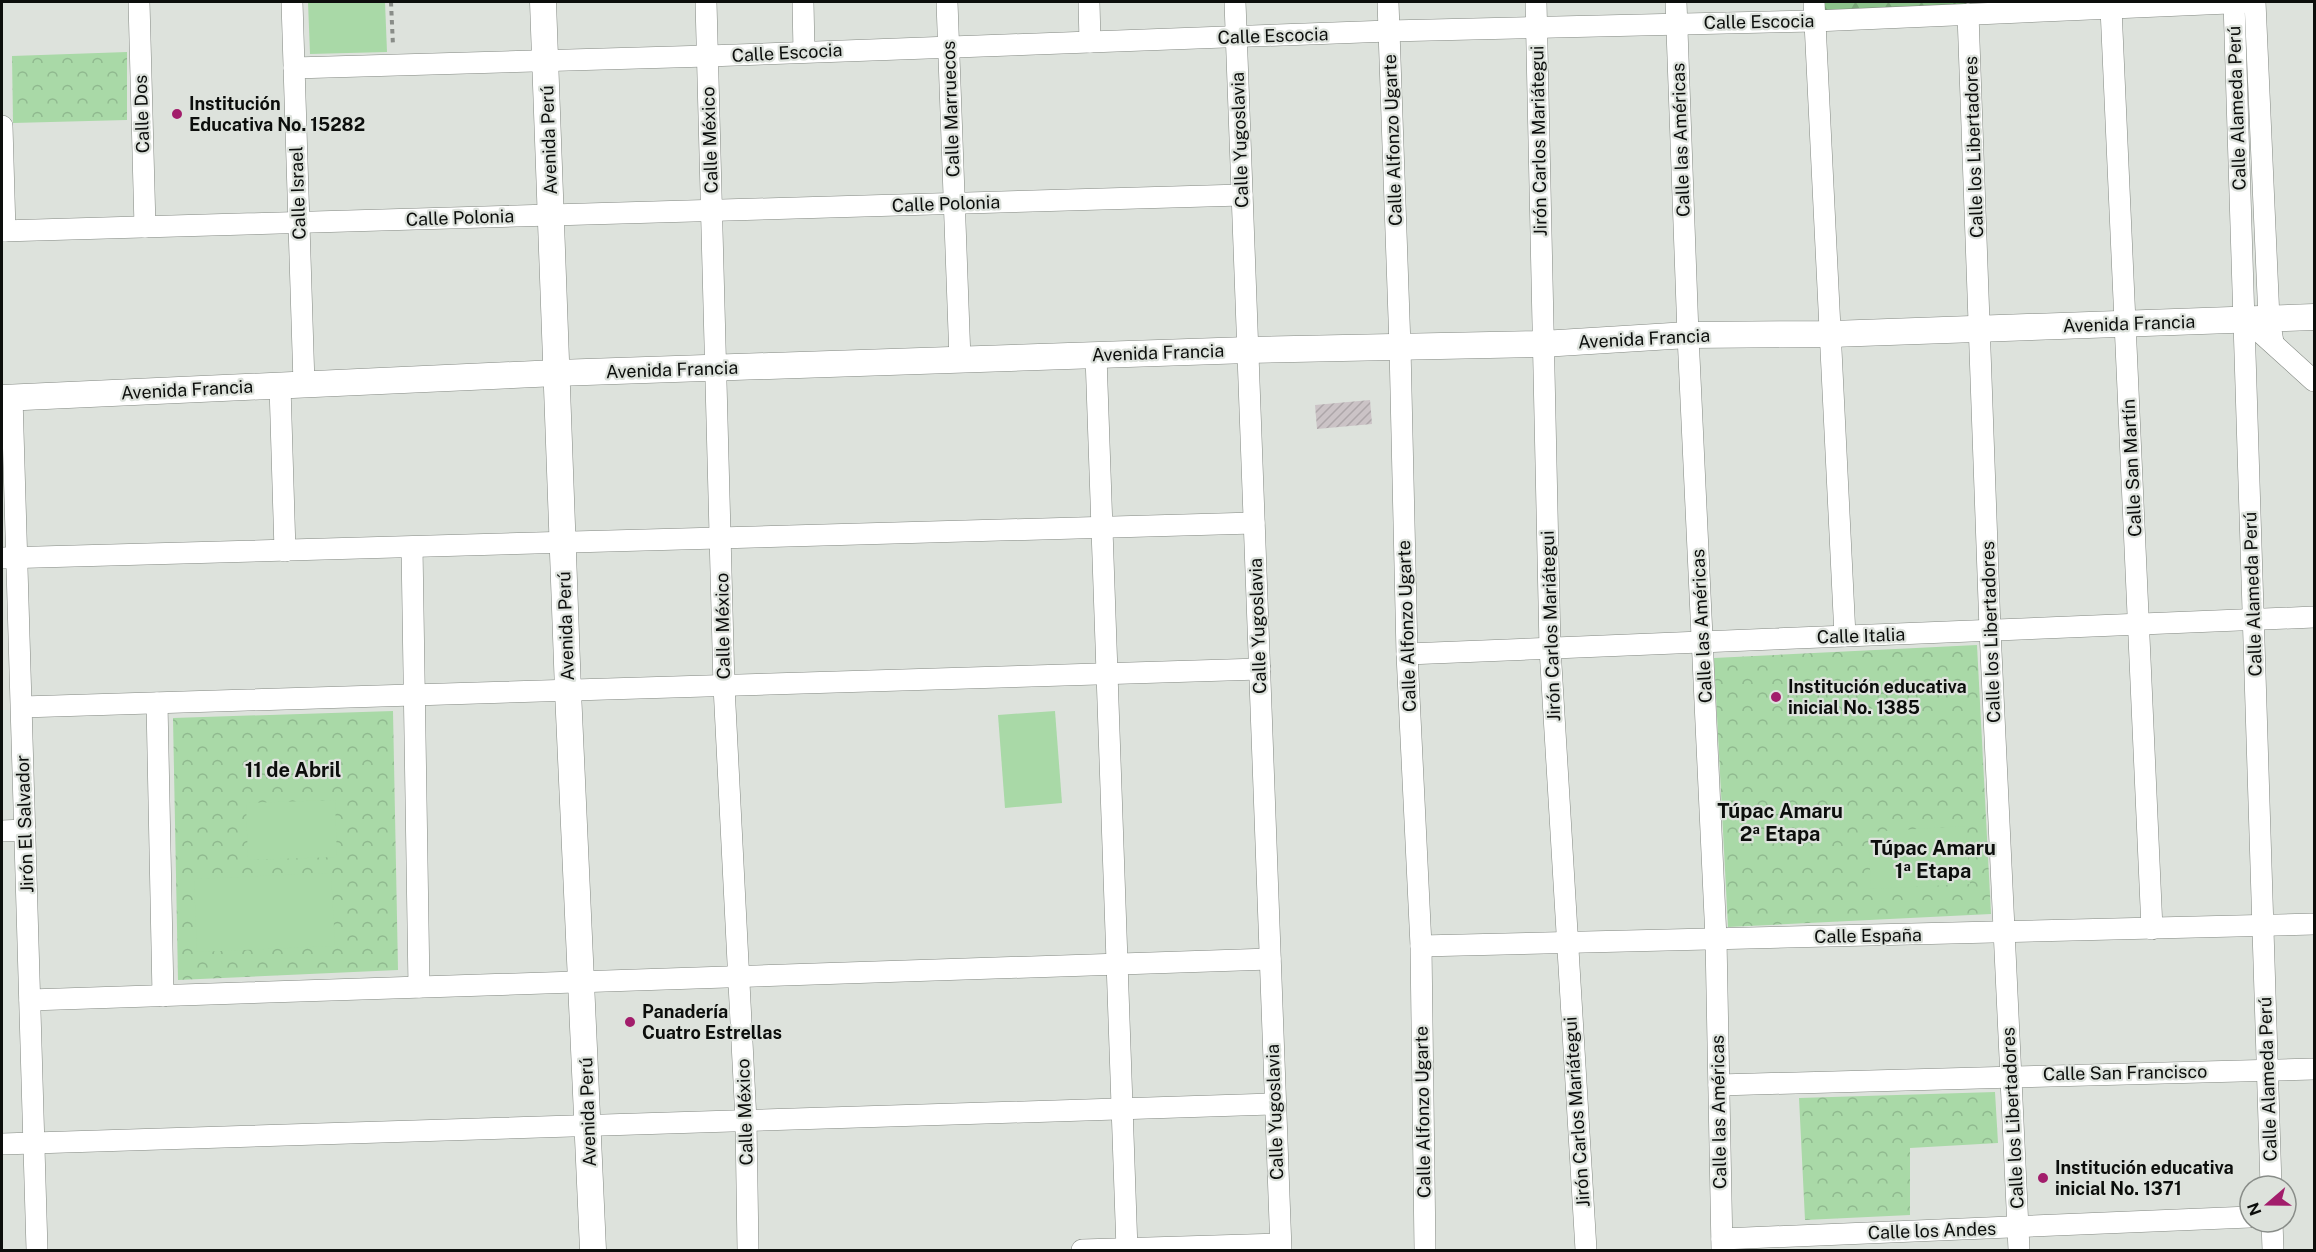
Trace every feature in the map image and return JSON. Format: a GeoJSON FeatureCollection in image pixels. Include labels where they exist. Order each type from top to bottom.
{"type":"FeatureCollection","features":[{"type":"Feature","properties":{"kind":"street","name":"Calle Dos"},"geometry":{"type":"LineString","coordinates":[[139,2],[145,227]]}},
{"type":"Feature","properties":{"kind":"street","name":"Calle Israel"},"geometry":{"type":"LineString","coordinates":[[285,551],[299,223],[292,2]]}},
{"type":"Feature","properties":{"kind":"street","name":"Avenida Perú"},"geometry":{"type":"LineString","coordinates":[[543,2],[568,691],[593,1251]]}},
{"type":"Feature","properties":{"kind":"street","name":"Calle México"},"geometry":{"type":"LineString","coordinates":[[706,2],[724,686],[746,1121],[748,1251]]}},
{"type":"Feature","properties":{"kind":"street"},"geometry":{"type":"LineString","coordinates":[[803,2],[804,51]]}},
{"type":"Feature","properties":{"kind":"street","name":"Calle Marruecos"},"geometry":{"type":"LineString","coordinates":[[947,2],[960,360]]}},
{"type":"Feature","properties":{"kind":"street"},"geometry":{"type":"LineString","coordinates":[[1089,2],[1090,42]]}},
{"type":"Feature","properties":{"kind":"street","name":"Calle Yugoslavia"},"geometry":{"type":"LineString","coordinates":[[1235,2],[1280,1247]]}},
{"type":"Feature","properties":{"kind":"street","name":"Calle Alfonzo Ugarte"},"geometry":{"type":"LineString","coordinates":[[1388,2],[1400,347],[1407,654],[1421,946],[1425,1251]]}},
{"type":"Feature","properties":{"kind":"street","name":"Jirón Carlos Mariátegui"},"geometry":{"type":"LineString","coordinates":[[1536,2],[1550,648],[1586,1251]]}},
{"type":"Feature","properties":{"kind":"street","name":"Calle las Américas"},"geometry":{"type":"LineString","coordinates":[[1676,2],[1688,335],[1716,939],[1722,1245]]}},
{"type":"Feature","properties":{"kind":"street","name":"Calle Alameda Perú"},"geometry":{"type":"LineString","coordinates":[[2234,2],[2271,1174]]}},
{"type":"Feature","properties":{"kind":"street","name":"Calle Escocia"},"geometry":{"type":"LineString","coordinates":[[294,68],[546,62],[1389,31],[1537,29],[1677,23],[1814,11],[1968,14],[2253,2]]}},
{"type":"Feature","properties":{"kind":"street"},"geometry":{"type":"LineString","coordinates":[[2253,2],[2271,330],[2314,381]]}},
{"type":"Feature","properties":{"kind":"street","name":"Calle San Martín"},"geometry":{"type":"LineString","coordinates":[[2111,8],[2152,929]]}},
{"type":"Feature","properties":{"kind":"street"},"geometry":{"type":"LineString","coordinates":[[1814,11],[1832,334],[1845,636]]}},
{"type":"Feature","properties":{"kind":"street","name":"Calle los Libertadores"},"geometry":{"type":"LineString","coordinates":[[1968,14],[1990,630],[2006,932],[2010,1076],[2019,1251]]}},
{"type":"Feature","properties":{"kind":"street"},"geometry":{"type":"LineString","coordinates":[[2,126],[3,231]]}},
{"type":"Feature","properties":{"kind":"street","name":"Calle Polonia"},"geometry":{"type":"LineString","coordinates":[[3,231],[1242,195]]}},
{"type":"Feature","properties":{"kind":"street","name":"Avenida Francia"},"geometry":{"type":"LineString","coordinates":[[7,398],[557,373],[1248,350],[1542,344],[1688,335],[1832,334],[2243,319],[2271,330],[2314,317]]}},
{"type":"Feature","properties":{"kind":"street"},"geometry":{"type":"LineString","coordinates":[[1096,356],[1127,1250]]}},
{"type":"Feature","properties":{"kind":"street","name":"Jirón El Salvador"},"geometry":{"type":"LineString","coordinates":[[7,398],[9,558],[22,707],[38,1251]]}},
{"type":"Feature","properties":{"kind":"street"},"geometry":{"type":"LineString","coordinates":[[9,558],[1254,523]]}},
{"type":"Feature","properties":{"kind":"street"},"geometry":{"type":"LineString","coordinates":[[412,547],[419,987]]}},
{"type":"Feature","properties":{"kind":"street","name":"Calle Italia"},"geometry":{"type":"LineString","coordinates":[[1407,654],[2314,617]]}},
{"type":"Feature","properties":{"kind":"street"},"geometry":{"type":"LineString","coordinates":[[22,707],[1260,669]]}},
{"type":"Feature","properties":{"kind":"street"},"geometry":{"type":"LineString","coordinates":[[157,703],[164,996]]}},
{"type":"Feature","properties":{"kind":"street"},"geometry":{"type":"LineString","coordinates":[[2,831],[25,830]]}},
{"type":"Feature","properties":{"kind":"street","name":"Calle España"},"geometry":{"type":"LineString","coordinates":[[1421,946],[2314,924]]}},
{"type":"Feature","properties":{"kind":"street"},"geometry":{"type":"LineString","coordinates":[[30,1000],[1270,959]]}},
{"type":"Feature","properties":{"kind":"street","name":"Calle San Francisco"},"geometry":{"type":"LineString","coordinates":[[1719,1085],[2314,1069]]}},
{"type":"Feature","properties":{"kind":"street"},"geometry":{"type":"LineString","coordinates":[[2,1144],[1275,1104]]}},
{"type":"Feature","properties":{"kind":"street","name":"Calle los Andes"},"geometry":{"type":"LineString","coordinates":[[1722,1245],[2238,1218]]}},
{"type":"Feature","properties":{"kind":"street"},"geometry":{"type":"LineString","coordinates":[[2272,1234],[2273,1251]]}},
{"type":"Feature","properties":{"kind":"street"},"geometry":{"type":"LineString","coordinates":[[1082,1251],[1280,1247]]}},
{"type":"Feature","properties":{"kind":"path"},"geometry":{"type":"LineString","coordinates":[[391,2],[393,65]]}},
{"type":"Feature","properties":{"kind":"green space"},"geometry":{"type":"Polygon","coordinates":[[[308,2],[385,2],[387,52],[310,54],[308,2]]]}},
{"type":"Feature","properties":{"kind":"green space"},"geometry":{"type":"Polygon","coordinates":[[[1814,2],[2082,2],[1815,21],[1814,2]]]}},
{"type":"Feature","properties":{"kind":"green space"},"geometry":{"type":"Polygon","coordinates":[[[127,52],[127,120],[13,123],[12,56],[127,52]]]}},
{"type":"Feature","properties":{"kind":"green space"},"geometry":{"type":"Polygon","coordinates":[[[1977,645],[1991,914],[1728,927],[1714,658],[1977,645]]]}},
{"type":"Feature","properties":{"kind":"green space"},"geometry":{"type":"Polygon","coordinates":[[[393,711],[398,970],[178,980],[173,718],[393,711]]]}},
{"type":"Feature","properties":{"kind":"green space"},"geometry":{"type":"Polygon","coordinates":[[[1055,711],[1062,803],[1005,808],[998,715],[1055,711]]]}},
{"type":"Feature","properties":{"kind":"green space"},"geometry":{"type":"Polygon","coordinates":[[[335,800],[337,857],[248,860],[246,803],[335,800]]]}},
{"type":"Feature","properties":{"kind":"green space"},"geometry":{"type":"Polygon","coordinates":[[[1966,826],[1970,884],[1871,889],[1868,832],[1966,826]]]}},
{"type":"Feature","properties":{"kind":"green space"},"geometry":{"type":"Polygon","coordinates":[[[331,873],[335,946],[197,952],[194,879],[331,873]]]}},
{"type":"Feature","properties":{"kind":"green space"},"geometry":{"type":"Polygon","coordinates":[[[1995,1092],[1998,1143],[1910,1148],[1910,1215],[1805,1220],[1799,1098],[1995,1092]]]}},
{"type":"Feature","properties":{"kind":"building"},"geometry":{"type":"Polygon","coordinates":[[[1370,400],[1372,424],[1317,429],[1315,405],[1370,400]]]}},
{"type":"Feature","properties":{"kind":"place","name":"Institución Educativa No. 15282"},"geometry":{"type":"Point","coordinates":[177,114]}},
{"type":"Feature","properties":{"kind":"place","name":"Institución educativa inicial No. 1385"},"geometry":{"type":"Point","coordinates":[1776,697]}},
{"type":"Feature","properties":{"kind":"place","name":"Panadería Cuatro Estrellas"},"geometry":{"type":"Point","coordinates":[630,1022]}},
{"type":"Feature","properties":{"kind":"place","name":"Institución educativa inicial No. 1371"},"geometry":{"type":"Point","coordinates":[2043,1178]}},
{"type":"Feature","properties":{"kind":"district","name":"11 de Abril"},"geometry":{"type":"Point","coordinates":[293,770]}},
{"type":"Feature","properties":{"kind":"district","name":"Túpac Amaru 2ª Etapa"},"geometry":{"type":"Point","coordinates":[1780,822]}},
{"type":"Feature","properties":{"kind":"district","name":"Túpac Amaru 1ª Etapa"},"geometry":{"type":"Point","coordinates":[1933,860]}}]}
